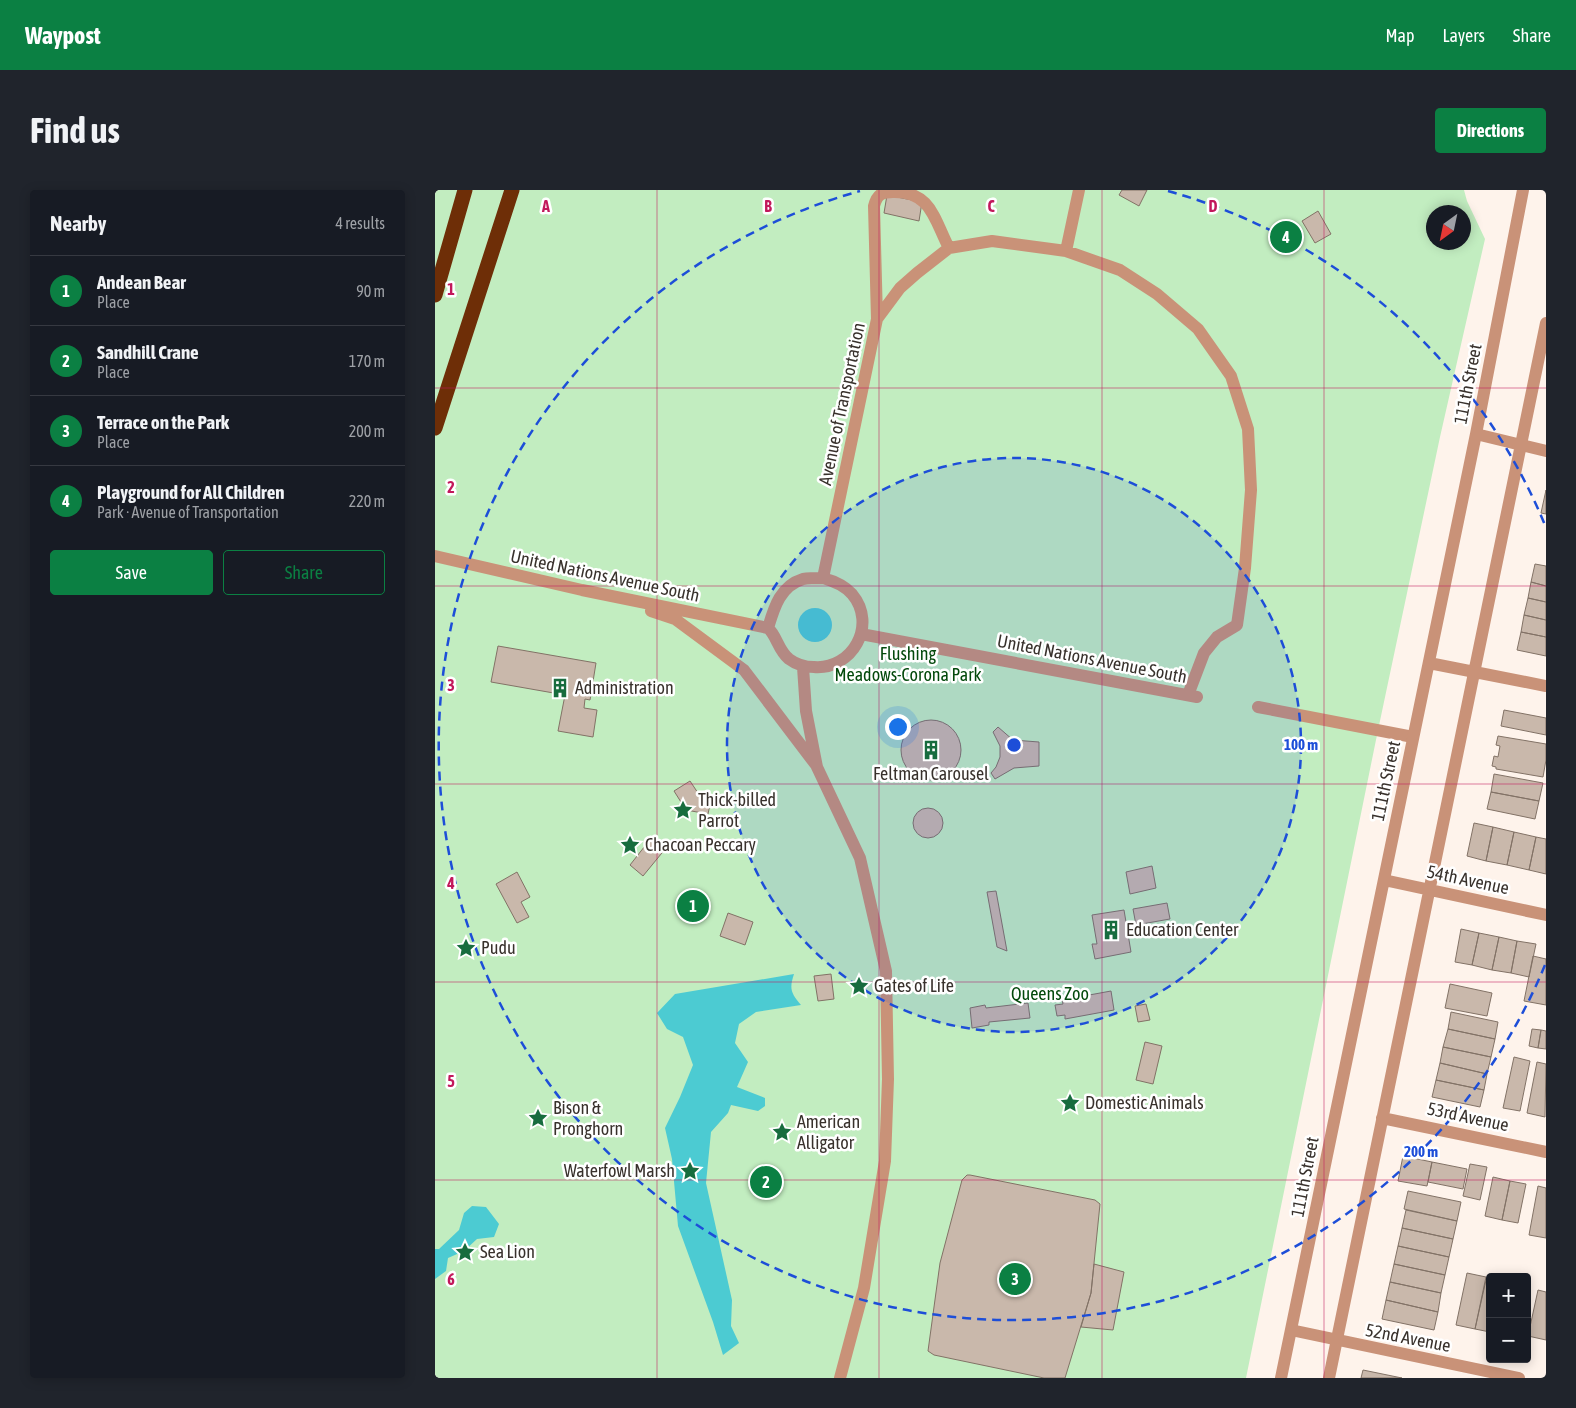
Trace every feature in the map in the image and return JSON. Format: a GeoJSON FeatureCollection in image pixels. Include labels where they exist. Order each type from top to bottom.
{"type":"FeatureCollection","features":[{"type":"Feature","properties":{"kind":"highway"},"geometry":{"type":"LineString","coordinates":[[435,294],[465,190]]}},
{"type":"Feature","properties":{"kind":"highway"},"geometry":{"type":"LineString","coordinates":[[435,428],[511,190]]}},
{"type":"Feature","properties":{"kind":"street"},"geometry":{"type":"LineString","coordinates":[[1066,251],[1079,190]]}},
{"type":"Feature","properties":{"kind":"street","name":"111th Street"},"geometry":{"type":"LineString","coordinates":[[1281,1378],[1476,434],[1523,190]]}},
{"type":"Feature","properties":{"kind":"street"},"geometry":{"type":"LineString","coordinates":[[877,319],[874,206],[875,199],[880,194],[885,192],[903,192],[921,198],[949,248]]}},
{"type":"Feature","properties":{"kind":"street","name":"Avenue of Transportation"},"geometry":{"type":"LineString","coordinates":[[823,578],[877,319],[900,288],[949,248],[992,241],[1066,251],[1120,270],[1157,294],[1198,329],[1231,376],[1249,429],[1251,490],[1245,568],[1237,625],[1217,637],[1204,653],[1193,696]]}},
{"type":"Feature","properties":{"kind":"street"},"geometry":{"type":"LineString","coordinates":[[1329,1378],[1546,323]]}},
{"type":"Feature","properties":{"kind":"street"},"geometry":{"type":"LineString","coordinates":[[1476,434],[1546,451]]}},
{"type":"Feature","properties":{"kind":"street","name":"United Nations Avenue South"},"geometry":{"type":"LineString","coordinates":[[438,557],[582,590],[768,628]]}},
{"type":"Feature","properties":{"kind":"street"},"geometry":{"type":"LineString","coordinates":[[823,578],[838,582],[853,595],[860,609],[863,625],[855,648],[840,663],[825,668],[803,667],[789,660],[777,646],[772,631],[768,628],[777,600],[789,586],[803,579],[823,578]]}},
{"type":"Feature","properties":{"kind":"street"},"geometry":{"type":"LineString","coordinates":[[582,590],[675,619],[743,670],[817,768],[860,858],[886,971],[889,1079],[885,1161],[864,1288],[840,1378]]}},
{"type":"Feature","properties":{"kind":"street","name":"United Nations Avenue South"},"geometry":{"type":"LineString","coordinates":[[861,634],[1193,696]]}},
{"type":"Feature","properties":{"kind":"street"},"geometry":{"type":"LineString","coordinates":[[1429,663],[1546,686]]}},
{"type":"Feature","properties":{"kind":"street"},"geometry":{"type":"LineString","coordinates":[[803,667],[807,711],[817,768]]}},
{"type":"Feature","properties":{"kind":"street"},"geometry":{"type":"LineString","coordinates":[[1258,707],[1413,737]]}},
{"type":"Feature","properties":{"kind":"street","name":"54th Avenue"},"geometry":{"type":"LineString","coordinates":[[1384,880],[1546,914]]}},
{"type":"Feature","properties":{"kind":"street","name":"53rd Avenue"},"geometry":{"type":"LineString","coordinates":[[1382,1118],[1546,1152]]}},
{"type":"Feature","properties":{"kind":"street","name":"52nd Avenue"},"geometry":{"type":"LineString","coordinates":[[1291,1330],[1519,1378]]}},
{"type":"Feature","properties":{"kind":"green space","name":"Flushing Meadows-Corona Park"},"geometry":{"type":"Polygon","coordinates":[[[435,190],[1464,190],[1469,205],[1426,205],[1426,250],[1471,250],[1471,209],[1485,239],[1440,437],[1377,735],[1246,1378],[435,1378],[435,190]]]}},
{"type":"Feature","properties":{"kind":"water"},"geometry":{"type":"Polygon","coordinates":[[[815,608],[827,613],[832,625],[827,637],[815,642],[803,637],[798,625],[803,613],[815,608]]]}},
{"type":"Feature","properties":{"kind":"water","name":"Waterfowl Marsh"},"geometry":{"type":"Polygon","coordinates":[[[794,974],[792,991],[801,1005],[756,1012],[739,1024],[735,1043],[748,1062],[737,1087],[765,1098],[765,1106],[758,1111],[731,1105],[728,1113],[711,1132],[706,1183],[732,1300],[731,1326],[739,1343],[723,1355],[678,1226],[672,1159],[665,1128],[693,1065],[683,1037],[667,1029],[657,1013],[675,994],[794,974]]]}},
{"type":"Feature","properties":{"kind":"water"},"geometry":{"type":"Polygon","coordinates":[[[472,1206],[486,1207],[499,1224],[494,1237],[477,1239],[464,1251],[448,1258],[446,1271],[435,1279],[435,1249],[439,1249],[459,1230],[464,1213],[472,1206]]]}},
{"type":"Feature","properties":{"kind":"building"},"geometry":{"type":"Polygon","coordinates":[[[1122,190],[1147,190],[1139,206],[1119,195],[1122,190]]]}},
{"type":"Feature","properties":{"kind":"building"},"geometry":{"type":"Polygon","coordinates":[[[887,195],[922,202],[919,221],[884,213],[887,195]]]}},
{"type":"Feature","properties":{"kind":"building"},"geometry":{"type":"Polygon","coordinates":[[[1318,211],[1331,234],[1315,243],[1302,221],[1318,211]]]}},
{"type":"Feature","properties":{"kind":"building"},"geometry":{"type":"Polygon","coordinates":[[[1546,490],[1546,514],[1541,513],[1546,490]]]}},
{"type":"Feature","properties":{"kind":"building"},"geometry":{"type":"Polygon","coordinates":[[[1535,564],[1546,566],[1546,586],[1531,582],[1535,564]]]}},
{"type":"Feature","properties":{"kind":"building"},"geometry":{"type":"Polygon","coordinates":[[[1531,582],[1546,586],[1546,602],[1528,598],[1531,582]]]}},
{"type":"Feature","properties":{"kind":"building"},"geometry":{"type":"Polygon","coordinates":[[[1528,598],[1546,602],[1546,620],[1524,615],[1528,598]]]}},
{"type":"Feature","properties":{"kind":"building"},"geometry":{"type":"Polygon","coordinates":[[[1524,615],[1546,620],[1546,637],[1521,632],[1524,615]]]}},
{"type":"Feature","properties":{"kind":"building"},"geometry":{"type":"Polygon","coordinates":[[[1521,632],[1546,637],[1546,656],[1517,650],[1521,632]]]}},
{"type":"Feature","properties":{"kind":"building","name":"Administration"},"geometry":{"type":"Polygon","coordinates":[[[498,646],[596,663],[590,700],[585,699],[584,708],[597,710],[593,737],[558,731],[565,695],[491,682],[498,646]]]}},
{"type":"Feature","properties":{"kind":"building"},"geometry":{"type":"Polygon","coordinates":[[[1504,710],[1546,718],[1546,735],[1501,726],[1504,710]]]}},
{"type":"Feature","properties":{"kind":"building","name":"Feltman Carousel"},"geometry":{"type":"Polygon","coordinates":[[[925,720],[937,720],[948,725],[956,733],[961,744],[959,762],[948,775],[937,780],[925,780],[914,775],[906,767],[901,756],[901,744],[906,733],[914,725],[925,720]]]}},
{"type":"Feature","properties":{"kind":"building"},"geometry":{"type":"Polygon","coordinates":[[[902,723],[906,727],[901,731],[897,727],[902,723]]]}},
{"type":"Feature","properties":{"kind":"building"},"geometry":{"type":"Polygon","coordinates":[[[998,727],[1013,740],[1039,742],[1039,766],[1014,768],[995,779],[991,773],[1000,757],[1000,746],[993,732],[998,727]]]}},
{"type":"Feature","properties":{"kind":"building"},"geometry":{"type":"Polygon","coordinates":[[[1498,736],[1546,744],[1543,777],[1496,769],[1496,767],[1492,766],[1494,756],[1498,757],[1500,746],[1496,745],[1498,736]]]}},
{"type":"Feature","properties":{"kind":"building"},"geometry":{"type":"Polygon","coordinates":[[[1494,774],[1543,783],[1539,801],[1491,792],[1494,774]]]}},
{"type":"Feature","properties":{"kind":"building"},"geometry":{"type":"Polygon","coordinates":[[[690,781],[698,793],[712,795],[708,814],[686,810],[674,791],[690,781]]]}},
{"type":"Feature","properties":{"kind":"building"},"geometry":{"type":"Polygon","coordinates":[[[1491,792],[1539,801],[1535,819],[1487,809],[1491,792]]]}},
{"type":"Feature","properties":{"kind":"building"},"geometry":{"type":"Polygon","coordinates":[[[928,808],[934,809],[942,817],[942,829],[934,837],[928,838],[922,837],[914,829],[913,823],[914,817],[922,809],[928,808]]]}},
{"type":"Feature","properties":{"kind":"building"},"geometry":{"type":"Polygon","coordinates":[[[1474,823],[1493,827],[1486,861],[1467,856],[1474,823]]]}},
{"type":"Feature","properties":{"kind":"building"},"geometry":{"type":"Polygon","coordinates":[[[1493,827],[1514,832],[1507,865],[1486,861],[1493,827]]]}},
{"type":"Feature","properties":{"kind":"building"},"geometry":{"type":"Polygon","coordinates":[[[1514,832],[1536,837],[1529,870],[1507,865],[1514,832]]]}},
{"type":"Feature","properties":{"kind":"building"},"geometry":{"type":"Polygon","coordinates":[[[652,837],[666,848],[643,876],[630,865],[652,837]]]}},
{"type":"Feature","properties":{"kind":"building"},"geometry":{"type":"Polygon","coordinates":[[[1536,837],[1546,839],[1546,874],[1529,870],[1536,837]]]}},
{"type":"Feature","properties":{"kind":"building"},"geometry":{"type":"Polygon","coordinates":[[[1152,866],[1156,888],[1130,894],[1126,872],[1152,866]]]}},
{"type":"Feature","properties":{"kind":"building"},"geometry":{"type":"Polygon","coordinates":[[[517,872],[530,897],[521,902],[529,917],[517,923],[496,884],[517,872]]]}},
{"type":"Feature","properties":{"kind":"building"},"geometry":{"type":"Polygon","coordinates":[[[996,891],[1007,951],[997,947],[987,892],[996,891]]]}},
{"type":"Feature","properties":{"kind":"building"},"geometry":{"type":"Polygon","coordinates":[[[1167,903],[1170,919],[1136,925],[1133,909],[1167,903]]]}},
{"type":"Feature","properties":{"kind":"building","name":"Education Center"},"geometry":{"type":"Polygon","coordinates":[[[1124,910],[1131,952],[1095,959],[1092,944],[1097,944],[1092,915],[1124,910]]]}},
{"type":"Feature","properties":{"kind":"building"},"geometry":{"type":"Polygon","coordinates":[[[728,913],[753,922],[745,945],[720,936],[728,913]]]}},
{"type":"Feature","properties":{"kind":"building"},"geometry":{"type":"Polygon","coordinates":[[[1461,929],[1479,933],[1472,965],[1455,962],[1461,929]]]}},
{"type":"Feature","properties":{"kind":"building"},"geometry":{"type":"Polygon","coordinates":[[[1479,933],[1499,937],[1492,970],[1472,965],[1479,933]]]}},
{"type":"Feature","properties":{"kind":"building"},"geometry":{"type":"Polygon","coordinates":[[[1499,937],[1517,941],[1511,973],[1492,970],[1499,937]]]}},
{"type":"Feature","properties":{"kind":"building"},"geometry":{"type":"Polygon","coordinates":[[[1517,941],[1536,944],[1529,977],[1511,973],[1517,941]]]}},
{"type":"Feature","properties":{"kind":"building"},"geometry":{"type":"Polygon","coordinates":[[[1533,956],[1546,959],[1546,1005],[1524,1001],[1533,956]]]}},
{"type":"Feature","properties":{"kind":"building"},"geometry":{"type":"Polygon","coordinates":[[[831,974],[834,999],[818,1001],[814,976],[831,974]]]}},
{"type":"Feature","properties":{"kind":"building"},"geometry":{"type":"Polygon","coordinates":[[[1450,984],[1492,993],[1487,1016],[1445,1008],[1450,984]]]}},
{"type":"Feature","properties":{"kind":"building"},"geometry":{"type":"Polygon","coordinates":[[[1111,991],[1114,1010],[1065,1019],[1065,1015],[1057,1016],[1055,1005],[1063,1004],[1062,1000],[1111,991]]]}},
{"type":"Feature","properties":{"kind":"building"},"geometry":{"type":"Polygon","coordinates":[[[1028,1003],[1030,1018],[989,1022],[989,1025],[972,1028],[970,1008],[985,1005],[986,1008],[1028,1003]]]}},
{"type":"Feature","properties":{"kind":"building"},"geometry":{"type":"Polygon","coordinates":[[[1146,1004],[1150,1020],[1138,1022],[1135,1006],[1146,1004]]]}},
{"type":"Feature","properties":{"kind":"building"},"geometry":{"type":"Polygon","coordinates":[[[1451,1012],[1498,1022],[1495,1039],[1448,1029],[1451,1012]]]}},
{"type":"Feature","properties":{"kind":"building"},"geometry":{"type":"Polygon","coordinates":[[[1448,1029],[1495,1039],[1491,1057],[1443,1047],[1448,1029]]]}},
{"type":"Feature","properties":{"kind":"building"},"geometry":{"type":"Polygon","coordinates":[[[1532,1029],[1541,1030],[1538,1048],[1529,1046],[1532,1029]]]}},
{"type":"Feature","properties":{"kind":"building"},"geometry":{"type":"Polygon","coordinates":[[[1541,1030],[1546,1031],[1546,1049],[1538,1048],[1541,1030]]]}},
{"type":"Feature","properties":{"kind":"building"},"geometry":{"type":"Polygon","coordinates":[[[1145,1042],[1162,1046],[1153,1084],[1136,1080],[1145,1042]]]}},
{"type":"Feature","properties":{"kind":"building"},"geometry":{"type":"Polygon","coordinates":[[[1443,1047],[1491,1057],[1487,1074],[1440,1063],[1443,1047]]]}},
{"type":"Feature","properties":{"kind":"building"},"geometry":{"type":"Polygon","coordinates":[[[1514,1057],[1530,1061],[1520,1111],[1503,1108],[1514,1057]]]}},
{"type":"Feature","properties":{"kind":"building"},"geometry":{"type":"Polygon","coordinates":[[[1537,1062],[1546,1064],[1545,1117],[1527,1113],[1537,1062]]]}},
{"type":"Feature","properties":{"kind":"building"},"geometry":{"type":"Polygon","coordinates":[[[1440,1063],[1487,1074],[1484,1090],[1436,1080],[1440,1063]]]}},
{"type":"Feature","properties":{"kind":"building"},"geometry":{"type":"Polygon","coordinates":[[[1436,1080],[1484,1090],[1480,1107],[1432,1097],[1436,1080]]]}},
{"type":"Feature","properties":{"kind":"building"},"geometry":{"type":"Polygon","coordinates":[[[1403,1156],[1432,1162],[1427,1186],[1398,1181],[1403,1156]]]}},
{"type":"Feature","properties":{"kind":"building"},"geometry":{"type":"Polygon","coordinates":[[[1432,1162],[1467,1169],[1463,1189],[1428,1182],[1432,1162]]]}},
{"type":"Feature","properties":{"kind":"building"},"geometry":{"type":"Polygon","coordinates":[[[1470,1164],[1487,1167],[1480,1200],[1463,1196],[1470,1164]]]}},
{"type":"Feature","properties":{"kind":"building"},"geometry":{"type":"Polygon","coordinates":[[[967,1175],[1095,1200],[1100,1204],[1091,1293],[1065,1378],[1044,1378],[934,1355],[928,1351],[940,1263],[962,1180],[967,1175]]]}},
{"type":"Feature","properties":{"kind":"building"},"geometry":{"type":"Polygon","coordinates":[[[1493,1177],[1510,1181],[1502,1220],[1485,1216],[1493,1177]]]}},
{"type":"Feature","properties":{"kind":"building"},"geometry":{"type":"Polygon","coordinates":[[[1510,1181],[1526,1184],[1518,1223],[1502,1220],[1510,1181]]]}},
{"type":"Feature","properties":{"kind":"building"},"geometry":{"type":"Polygon","coordinates":[[[1538,1186],[1546,1188],[1546,1238],[1529,1235],[1538,1186]]]}},
{"type":"Feature","properties":{"kind":"building"},"geometry":{"type":"Polygon","coordinates":[[[1408,1191],[1461,1202],[1457,1221],[1404,1209],[1408,1191]]]}},
{"type":"Feature","properties":{"kind":"building"},"geometry":{"type":"Polygon","coordinates":[[[1406,1210],[1457,1221],[1453,1239],[1402,1228],[1406,1210]]]}},
{"type":"Feature","properties":{"kind":"building"},"geometry":{"type":"Polygon","coordinates":[[[1402,1228],[1453,1239],[1449,1257],[1398,1246],[1402,1228]]]}},
{"type":"Feature","properties":{"kind":"building"},"geometry":{"type":"Polygon","coordinates":[[[1398,1246],[1449,1257],[1445,1275],[1394,1264],[1398,1246]]]}},
{"type":"Feature","properties":{"kind":"building"},"geometry":{"type":"Polygon","coordinates":[[[1094,1264],[1124,1272],[1113,1330],[1081,1327],[1091,1293],[1094,1264]]]}},
{"type":"Feature","properties":{"kind":"building"},"geometry":{"type":"Polygon","coordinates":[[[1394,1264],[1445,1275],[1441,1293],[1390,1282],[1394,1264]]]}},
{"type":"Feature","properties":{"kind":"building"},"geometry":{"type":"Polygon","coordinates":[[[1467,1273],[1486,1277],[1475,1329],[1456,1325],[1467,1273]]]}},
{"type":"Feature","properties":{"kind":"building"},"geometry":{"type":"Polygon","coordinates":[[[1486,1280],[1486,1331],[1475,1329],[1486,1280]]]}},
{"type":"Feature","properties":{"kind":"building"},"geometry":{"type":"Polygon","coordinates":[[[1390,1282],[1441,1293],[1438,1312],[1386,1300],[1390,1282]]]}},
{"type":"Feature","properties":{"kind":"building"},"geometry":{"type":"Polygon","coordinates":[[[1538,1290],[1546,1292],[1546,1340],[1531,1337],[1531,1322],[1538,1290]]]}},
{"type":"Feature","properties":{"kind":"building"},"geometry":{"type":"Polygon","coordinates":[[[1386,1300],[1438,1312],[1434,1330],[1382,1319],[1386,1300]]]}},
{"type":"Feature","properties":{"kind":"building"},"geometry":{"type":"Polygon","coordinates":[[[1363,1370],[1402,1378],[1361,1378],[1363,1370]]]}},
{"type":"Feature","properties":{"kind":"place","name":"Playground for All Children"},"geometry":{"type":"Point","coordinates":[1286,237]}},
{"type":"Feature","properties":{"kind":"place","name":"Administration"},"geometry":{"type":"Point","coordinates":[560,688]}},
{"type":"Feature","properties":{"kind":"place","name":"Feltman Carousel"},"geometry":{"type":"Point","coordinates":[931,750]}},
{"type":"Feature","properties":{"kind":"place","name":"Thick-billed Parrot"},"geometry":{"type":"Point","coordinates":[683,810]}},
{"type":"Feature","properties":{"kind":"place","name":"Chacoan Peccary"},"geometry":{"type":"Point","coordinates":[630,845]}},
{"type":"Feature","properties":{"kind":"place","name":"Andean Bear"},"geometry":{"type":"Point","coordinates":[693,906]}},
{"type":"Feature","properties":{"kind":"place","name":"Education Center"},"geometry":{"type":"Point","coordinates":[1111,930]}},
{"type":"Feature","properties":{"kind":"place","name":"Pudu"},"geometry":{"type":"Point","coordinates":[466,948]}},
{"type":"Feature","properties":{"kind":"place","name":"Gates of Life"},"geometry":{"type":"Point","coordinates":[859,986]}},
{"type":"Feature","properties":{"kind":"place","name":"Domestic Animals"},"geometry":{"type":"Point","coordinates":[1070,1103]}},
{"type":"Feature","properties":{"kind":"place","name":"Bison & Pronghorn"},"geometry":{"type":"Point","coordinates":[538,1118]}},
{"type":"Feature","properties":{"kind":"place","name":"American Alligator"},"geometry":{"type":"Point","coordinates":[782,1132]}},
{"type":"Feature","properties":{"kind":"place","name":"Waterfowl Marsh"},"geometry":{"type":"Point","coordinates":[690,1171]}},
{"type":"Feature","properties":{"kind":"place","name":"Sandhill Crane"},"geometry":{"type":"Point","coordinates":[766,1182]}},
{"type":"Feature","properties":{"kind":"place","name":"Sea Lion"},"geometry":{"type":"Point","coordinates":[465,1252]}},
{"type":"Feature","properties":{"kind":"place","name":"Terrace on the Park"},"geometry":{"type":"Point","coordinates":[1015,1279]}},
{"type":"Feature","properties":{"kind":"park label","name":"Queens Zoo"},"geometry":{"type":"Point","coordinates":[1050,994]}}]}
